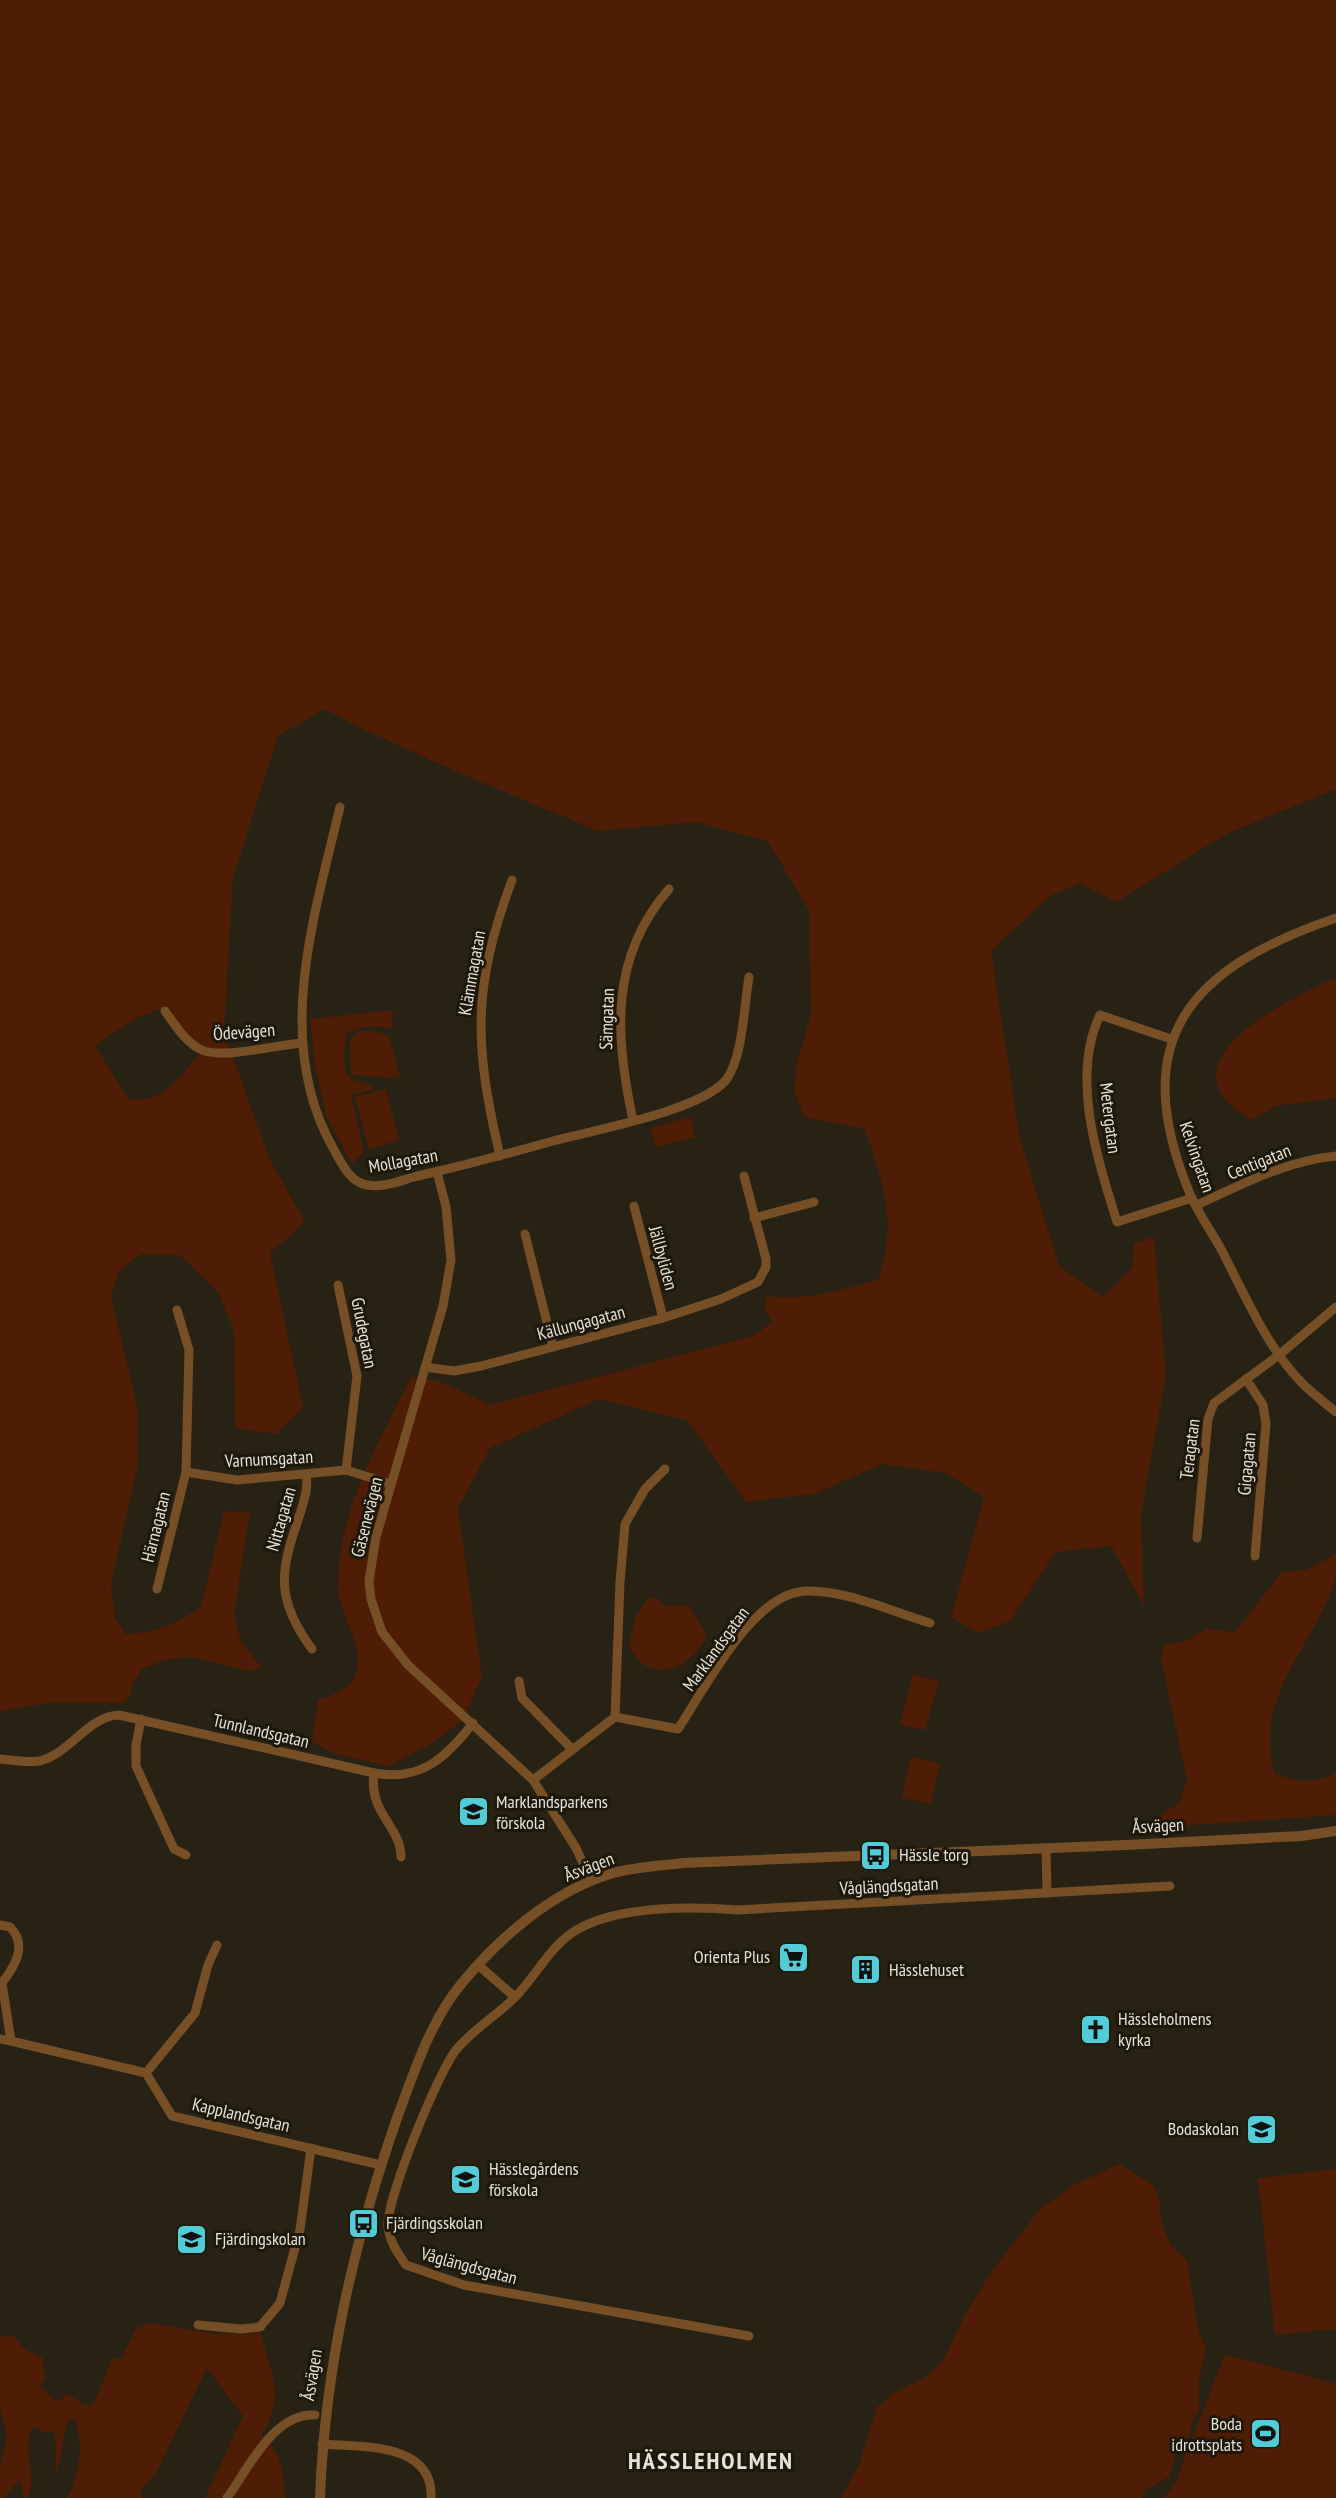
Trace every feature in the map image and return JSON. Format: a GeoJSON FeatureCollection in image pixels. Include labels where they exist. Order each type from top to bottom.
{"type":"FeatureCollection","features":[{"type":"Feature","properties":{"kind":"street","name":"Mollagatan"},"geometry":{"type":"LineString","coordinates":[[340,807],[312,929],[301,1043],[311,1100],[349,1175],[359,1183],[374,1186],[437,1172],[703,1098],[725,1081],[736,1054],[749,977]]}},
{"type":"Feature","properties":{"kind":"street","name":"Klämmagatan"},"geometry":{"type":"LineString","coordinates":[[500,1156],[485,1090],[479,1023],[498,917],[512,880]]}},
{"type":"Feature","properties":{"kind":"street","name":"Sämgatan"},"geometry":{"type":"LineString","coordinates":[[633,1119],[622,1068],[620,997],[631,956],[655,906],[669,889]]}},
{"type":"Feature","properties":{"kind":"street","name":"Kelvingatan"},"geometry":{"type":"LineString","coordinates":[[1336,918],[1269,946],[1213,981],[1192,1003],[1171,1039],[1163,1084],[1165,1113],[1172,1146],[1194,1201],[1279,1355],[1304,1384],[1336,1412]]}},
{"type":"Feature","properties":{"kind":"street","name":"Ödevägen"},"geometry":{"type":"LineString","coordinates":[[165,1011],[180,1032],[203,1050],[222,1052],[301,1043]]}},
{"type":"Feature","properties":{"kind":"street","name":"Metergatan"},"geometry":{"type":"LineString","coordinates":[[1171,1039],[1100,1015],[1090,1051],[1091,1119],[1101,1170],[1117,1222],[1194,1201]]}},
{"type":"Feature","properties":{"kind":"street","name":"Centigatan"},"geometry":{"type":"LineString","coordinates":[[1194,1201],[1277,1169],[1309,1159],[1336,1156]]}},
{"type":"Feature","properties":{"kind":"street","name":"Gäsenevägen"},"geometry":{"type":"LineString","coordinates":[[437,1172],[446,1207],[452,1260],[443,1306],[391,1484],[370,1569],[371,1599],[382,1632],[408,1665],[533,1780],[576,1848],[591,1881]]}},
{"type":"Feature","properties":{"kind":"street"},"geometry":{"type":"LineString","coordinates":[[744,1176],[754,1218],[814,1202]]}},
{"type":"Feature","properties":{"kind":"street","name":"Jällbyliden"},"geometry":{"type":"LineString","coordinates":[[634,1206],[663,1318]]}},
{"type":"Feature","properties":{"kind":"street","name":"Källungagatan"},"geometry":{"type":"LineString","coordinates":[[425,1367],[466,1370],[663,1318],[743,1290],[758,1282],[766,1267],[754,1218]]}},
{"type":"Feature","properties":{"kind":"street"},"geometry":{"type":"LineString","coordinates":[[525,1234],[553,1348]]}},
{"type":"Feature","properties":{"kind":"street","name":"Grudegatan"},"geometry":{"type":"LineString","coordinates":[[338,1285],[357,1376],[346,1470]]}},
{"type":"Feature","properties":{"kind":"street","name":"Teragatan"},"geometry":{"type":"LineString","coordinates":[[1197,1538],[1208,1419],[1214,1403],[1279,1355],[1336,1307]]}},
{"type":"Feature","properties":{"kind":"street"},"geometry":{"type":"LineString","coordinates":[[177,1310],[189,1350],[186,1472]]}},
{"type":"Feature","properties":{"kind":"street","name":"Gigagatan"},"geometry":{"type":"LineString","coordinates":[[1246,1379],[1263,1405],[1266,1424],[1255,1556]]}},
{"type":"Feature","properties":{"kind":"street"},"geometry":{"type":"LineString","coordinates":[[533,1780],[615,1717],[625,1524],[645,1489],[665,1469]]}},
{"type":"Feature","properties":{"kind":"street","name":"Varnumsgatan"},"geometry":{"type":"LineString","coordinates":[[186,1472],[237,1480],[346,1470],[391,1484]]}},
{"type":"Feature","properties":{"kind":"street","name":"Härnagatan"},"geometry":{"type":"LineString","coordinates":[[158,1589],[186,1472]]}},
{"type":"Feature","properties":{"kind":"street","name":"Nittagatan"},"geometry":{"type":"LineString","coordinates":[[306,1475],[301,1510],[283,1569],[285,1598],[299,1632],[312,1649]]}},
{"type":"Feature","properties":{"kind":"street","name":"Marklandsgatan"},"geometry":{"type":"LineString","coordinates":[[615,1717],[678,1729],[746,1629],[768,1606],[804,1591],[841,1595],[930,1623]]}},
{"type":"Feature","properties":{"kind":"street"},"geometry":{"type":"LineString","coordinates":[[519,1681],[522,1698],[572,1749]]}},
{"type":"Feature","properties":{"kind":"street","name":"Tunnlandsgatan"},"geometry":{"type":"LineString","coordinates":[[0,1759],[37,1761],[51,1757],[107,1716],[141,1719],[373,1773],[409,1774],[433,1765],[473,1723]]}},
{"type":"Feature","properties":{"kind":"street"},"geometry":{"type":"LineString","coordinates":[[141,1719],[136,1745],[136,1766],[174,1849],[186,1855]]}},
{"type":"Feature","properties":{"kind":"street"},"geometry":{"type":"LineString","coordinates":[[373,1773],[374,1801],[401,1847],[401,1857]]}},
{"type":"Feature","properties":{"kind":"street","name":"Åsvägen"},"geometry":{"type":"LineString","coordinates":[[320,2498],[327,2387],[345,2291],[381,2165],[409,2084],[452,1996],[478,1965],[536,1913],[591,1881],[626,1871],[683,1863],[1046,1849],[1301,1836],[1336,1831]]}},
{"type":"Feature","properties":{"kind":"street","name":"Åsvägen"},"geometry":{"type":"LineString","coordinates":[[1301,1836],[1336,1838]]}},
{"type":"Feature","properties":{"kind":"street"},"geometry":{"type":"LineString","coordinates":[[1046,1849],[1047,1893]]}},
{"type":"Feature","properties":{"kind":"street","name":"Våglängdsgatan"},"geometry":{"type":"LineString","coordinates":[[749,2336],[464,2285],[406,2265],[388,2227],[412,2143],[447,2061],[472,2033],[496,2016],[552,1951],[578,1929],[594,1922],[632,1913],[1170,1886]]}},
{"type":"Feature","properties":{"kind":"street"},"geometry":{"type":"LineString","coordinates":[[0,1925],[10,1927],[19,1941],[17,1964],[1,1982],[11,2041]]}},
{"type":"Feature","properties":{"kind":"street"},"geometry":{"type":"LineString","coordinates":[[0,2039],[146,2073],[195,2012],[208,1965],[218,1945]]}},
{"type":"Feature","properties":{"kind":"street"},"geometry":{"type":"LineString","coordinates":[[478,1965],[515,1997]]}},
{"type":"Feature","properties":{"kind":"street","name":"Kapplandsgatan"},"geometry":{"type":"LineString","coordinates":[[146,2073],[172,2116],[381,2165]]}},
{"type":"Feature","properties":{"kind":"street","name":"Kapplandsgatan"},"geometry":{"type":"LineString","coordinates":[[198,2325],[241,2329],[260,2327],[280,2303],[300,2230],[310,2148]]}},
{"type":"Feature","properties":{"kind":"street"},"geometry":{"type":"LineString","coordinates":[[227,2498],[274,2434],[289,2419],[298,2415],[315,2415]]}},
{"type":"Feature","properties":{"kind":"street"},"geometry":{"type":"LineString","coordinates":[[322,2444],[403,2453],[424,2469],[430,2481],[431,2498]]}},
{"type":"Feature","properties":{"kind":"shaded area"},"geometry":{"type":"Polygon","coordinates":[[[0,0],[1336,0],[1336,789],[1228,833],[1116,902],[1080,883],[1050,896],[991,951],[1020,1139],[1059,1266],[1103,1297],[1132,1268],[1134,1243],[1154,1237],[1166,1376],[1141,1514],[1144,1606],[1111,1546],[1056,1552],[1010,1621],[979,1633],[951,1618],[984,1497],[945,1473],[882,1464],[814,1494],[746,1502],[687,1420],[599,1399],[490,1448],[458,1508],[482,1677],[462,1721],[430,1744],[389,1766],[335,1754],[312,1742],[318,1700],[348,1686],[357,1669],[356,1648],[339,1596],[340,1558],[345,1531],[362,1478],[411,1377],[439,1381],[490,1405],[753,1336],[772,1322],[764,1308],[767,1296],[810,1296],[878,1280],[887,1240],[886,1203],[865,1129],[804,1117],[794,1090],[797,1062],[811,1015],[809,911],[768,841],[696,822],[598,831],[471,778],[358,727],[325,709],[278,736],[233,878],[224,1032],[269,1158],[305,1222],[270,1253],[303,1407],[277,1434],[235,1428],[234,1331],[218,1292],[180,1255],[141,1254],[119,1271],[111,1297],[137,1405],[138,1464],[111,1584],[115,1618],[125,1634],[146,1632],[183,1618],[201,1607],[224,1511],[250,1513],[234,1614],[241,1642],[261,1666],[251,1671],[191,1657],[164,1660],[142,1669],[132,1685],[131,1696],[123,1703],[55,1702],[0,1711],[0,0]],[[168,1006],[139,1017],[95,1045],[127,1098],[151,1098],[161,1093],[171,1086],[203,1049],[182,1028],[168,1006]]]}},
{"type":"Feature","properties":{"kind":"shaded area"},"geometry":{"type":"Polygon","coordinates":[[[1333,979],[1336,981],[1336,1098],[1276,1106],[1251,1120],[1230,1104],[1220,1091],[1216,1073],[1223,1055],[1236,1038],[1255,1022],[1333,979]]]}},
{"type":"Feature","properties":{"kind":"shaded area"},"geometry":{"type":"Polygon","coordinates":[[[393,1010],[392,1028],[367,1026],[347,1032],[344,1058],[346,1071],[354,1080],[375,1089],[351,1095],[364,1151],[352,1164],[326,1116],[316,1070],[310,1019],[393,1010]]]}},
{"type":"Feature","properties":{"kind":"shaded area"},"geometry":{"type":"Polygon","coordinates":[[[359,1031],[374,1031],[389,1036],[400,1076],[351,1075],[350,1039],[359,1031]]]}},
{"type":"Feature","properties":{"kind":"shaded area"},"geometry":{"type":"Polygon","coordinates":[[[386,1089],[399,1140],[369,1149],[355,1097],[386,1089]]]}},
{"type":"Feature","properties":{"kind":"shaded area"},"geometry":{"type":"Polygon","coordinates":[[[690,1117],[695,1137],[656,1147],[650,1128],[690,1117]]]}},
{"type":"Feature","properties":{"kind":"shaded area"},"geometry":{"type":"Polygon","coordinates":[[[1336,1554],[1335,1581],[1278,1696],[1272,1720],[1270,1746],[1275,1773],[1282,1776],[1313,1780],[1336,1772],[1336,1815],[1151,1828],[1146,1825],[1179,1803],[1187,1780],[1161,1658],[1164,1645],[1184,1642],[1206,1629],[1235,1632],[1282,1572],[1306,1570],[1336,1554]]]}},
{"type":"Feature","properties":{"kind":"shaded area"},"geometry":{"type":"Polygon","coordinates":[[[648,1598],[658,1598],[664,1606],[689,1605],[706,1635],[697,1652],[672,1668],[652,1669],[637,1658],[629,1646],[635,1618],[648,1598]]]}},
{"type":"Feature","properties":{"kind":"shaded area"},"geometry":{"type":"Polygon","coordinates":[[[913,1674],[939,1681],[925,1730],[900,1725],[913,1674]]]}},
{"type":"Feature","properties":{"kind":"shaded area"},"geometry":{"type":"Polygon","coordinates":[[[911,1757],[940,1763],[931,1804],[902,1798],[911,1757]]]}},
{"type":"Feature","properties":{"kind":"shaded area"},"geometry":{"type":"Polygon","coordinates":[[[1120,2164],[1153,2185],[1159,2199],[1162,2225],[1172,2247],[1187,2260],[1198,2329],[1206,2348],[1199,2380],[1199,2411],[1193,2420],[1189,2438],[1178,2446],[1169,2477],[1146,2489],[1142,2498],[841,2498],[859,2465],[877,2407],[895,2392],[924,2378],[942,2362],[966,2313],[992,2271],[1040,2209],[1073,2185],[1120,2164]]]}},
{"type":"Feature","properties":{"kind":"shaded area"},"geometry":{"type":"Polygon","coordinates":[[[1336,2169],[1336,2329],[1275,2335],[1258,2178],[1336,2169]]]}},
{"type":"Feature","properties":{"kind":"shaded area"},"geometry":{"type":"Polygon","coordinates":[[[150,2323],[216,2334],[261,2333],[272,2372],[275,2396],[262,2434],[281,2464],[285,2498],[205,2498],[243,2416],[207,2368],[156,2473],[140,2490],[143,2498],[66,2498],[78,2470],[79,2438],[75,2419],[68,2420],[56,2474],[55,2433],[48,2431],[46,2434],[37,2427],[30,2431],[28,2448],[31,2481],[28,2498],[24,2498],[19,2480],[4,2498],[0,2498],[0,2467],[7,2436],[0,2408],[0,2337],[13,2335],[24,2349],[42,2357],[45,2378],[40,2387],[58,2402],[68,2394],[84,2405],[94,2403],[112,2359],[121,2359],[136,2328],[150,2323]]]}},
{"type":"Feature","properties":{"kind":"shaded area","name":"Boda idrottsplats"},"geometry":{"type":"Polygon","coordinates":[[[1225,2354],[1336,2384],[1336,2498],[1163,2498],[1175,2484],[1225,2354]]]}},
{"type":"Feature","properties":{"kind":"place","name":"Marklandsparkens förskola"},"geometry":{"type":"Point","coordinates":[473,1812]}},
{"type":"Feature","properties":{"kind":"place","name":"Hässle torg"},"geometry":{"type":"Point","coordinates":[876,1855]}},
{"type":"Feature","properties":{"kind":"place","name":"Orienta Plus"},"geometry":{"type":"Point","coordinates":[793,1957]}},
{"type":"Feature","properties":{"kind":"place","name":"Hässlehuset"},"geometry":{"type":"Point","coordinates":[866,1970]}},
{"type":"Feature","properties":{"kind":"place","name":"Hässleholmens kyrka"},"geometry":{"type":"Point","coordinates":[1095,2029]}},
{"type":"Feature","properties":{"kind":"place","name":"Bodaskolan"},"geometry":{"type":"Point","coordinates":[1262,2129]}},
{"type":"Feature","properties":{"kind":"place","name":"Hässlegårdens förskola"},"geometry":{"type":"Point","coordinates":[466,2179]}},
{"type":"Feature","properties":{"kind":"place","name":"Fjärdingsskolan"},"geometry":{"type":"Point","coordinates":[363,2223]}},
{"type":"Feature","properties":{"kind":"place","name":"Fjärdingskolan"},"geometry":{"type":"Point","coordinates":[192,2239]}},
{"type":"Feature","properties":{"kind":"place","name":"Boda idrottsplats"},"geometry":{"type":"Point","coordinates":[1265,2434]}},
{"type":"Feature","properties":{"kind":"district","name":"HÄSSLEHOLMEN"},"geometry":{"type":"Point","coordinates":[711,2461]}}]}
